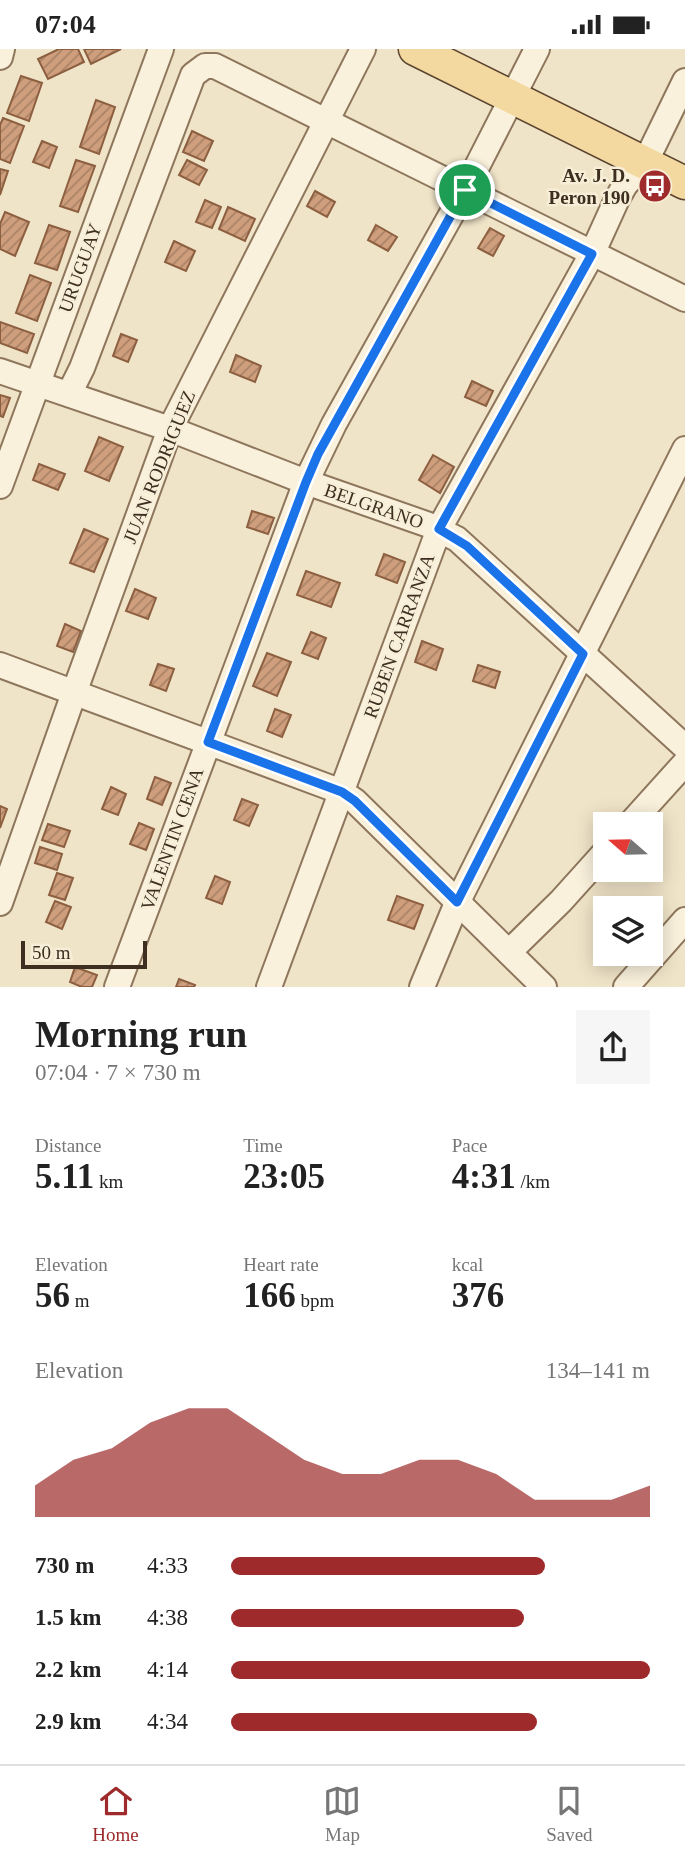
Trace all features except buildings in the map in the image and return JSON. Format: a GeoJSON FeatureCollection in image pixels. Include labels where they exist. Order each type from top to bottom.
{"type":"FeatureCollection","features":[{"type":"Feature","properties":{"kind":"main road"},"geometry":{"type":"LineString","coordinates":[[415,49],[685,183]]}},
{"type":"Feature","properties":{"kind":"street"},"geometry":{"type":"LineString","coordinates":[[0,57],[2,49]]}},
{"type":"Feature","properties":{"kind":"street","name":"JUAN RODRIGUEZ"},"geometry":{"type":"LineString","coordinates":[[0,903],[170,429],[363,49]]}},
{"type":"Feature","properties":{"kind":"street","name":"VALENTIN CENA"},"geometry":{"type":"LineString","coordinates":[[117,987],[306,482],[334,424],[465,190],[537,49]]}},
{"type":"Feature","properties":{"kind":"street","name":"URUGUAY"},"geometry":{"type":"LineString","coordinates":[[0,486],[159,50]]}},
{"type":"Feature","properties":{"kind":"street"},"geometry":{"type":"LineString","coordinates":[[69,394],[82,368],[193,75],[205,66],[215,66],[685,299]]}},
{"type":"Feature","properties":{"kind":"street","name":"RUBEN CARRANZA"},"geometry":{"type":"LineString","coordinates":[[269,987],[439,529],[592,254],[625,185],[645,163],[685,81]]}},
{"type":"Feature","properties":{"kind":"street","name":"BELGRANO"},"geometry":{"type":"LineString","coordinates":[[0,371],[170,429],[306,482],[439,529],[467,546],[685,747]]}},
{"type":"Feature","properties":{"kind":"street"},"geometry":{"type":"LineString","coordinates":[[422,987],[457,902],[685,449]]}},
{"type":"Feature","properties":{"kind":"street"},"geometry":{"type":"LineString","coordinates":[[0,665],[342,792],[355,801],[544,987]]}},
{"type":"Feature","properties":{"kind":"street"},"geometry":{"type":"LineString","coordinates":[[641,812],[685,763]]}},
{"type":"Feature","properties":{"kind":"street"},"geometry":{"type":"LineString","coordinates":[[509,952],[593,866]]}},
{"type":"Feature","properties":{"kind":"street"},"geometry":{"type":"LineString","coordinates":[[626,987],[685,920]]}},
{"type":"Feature","properties":{"kind":"place","name":"Av. J. D. Peron 190"},"geometry":{"type":"Point","coordinates":[655,186]}},
{"type":"Feature","properties":{"kind":"route"},"geometry":{"type":"LineString","coordinates":[[465,190],[592,254],[439,529],[467,546],[583,654],[457,902],[355,801],[342,792],[208,742],[318,454],[465,190]]}}]}
